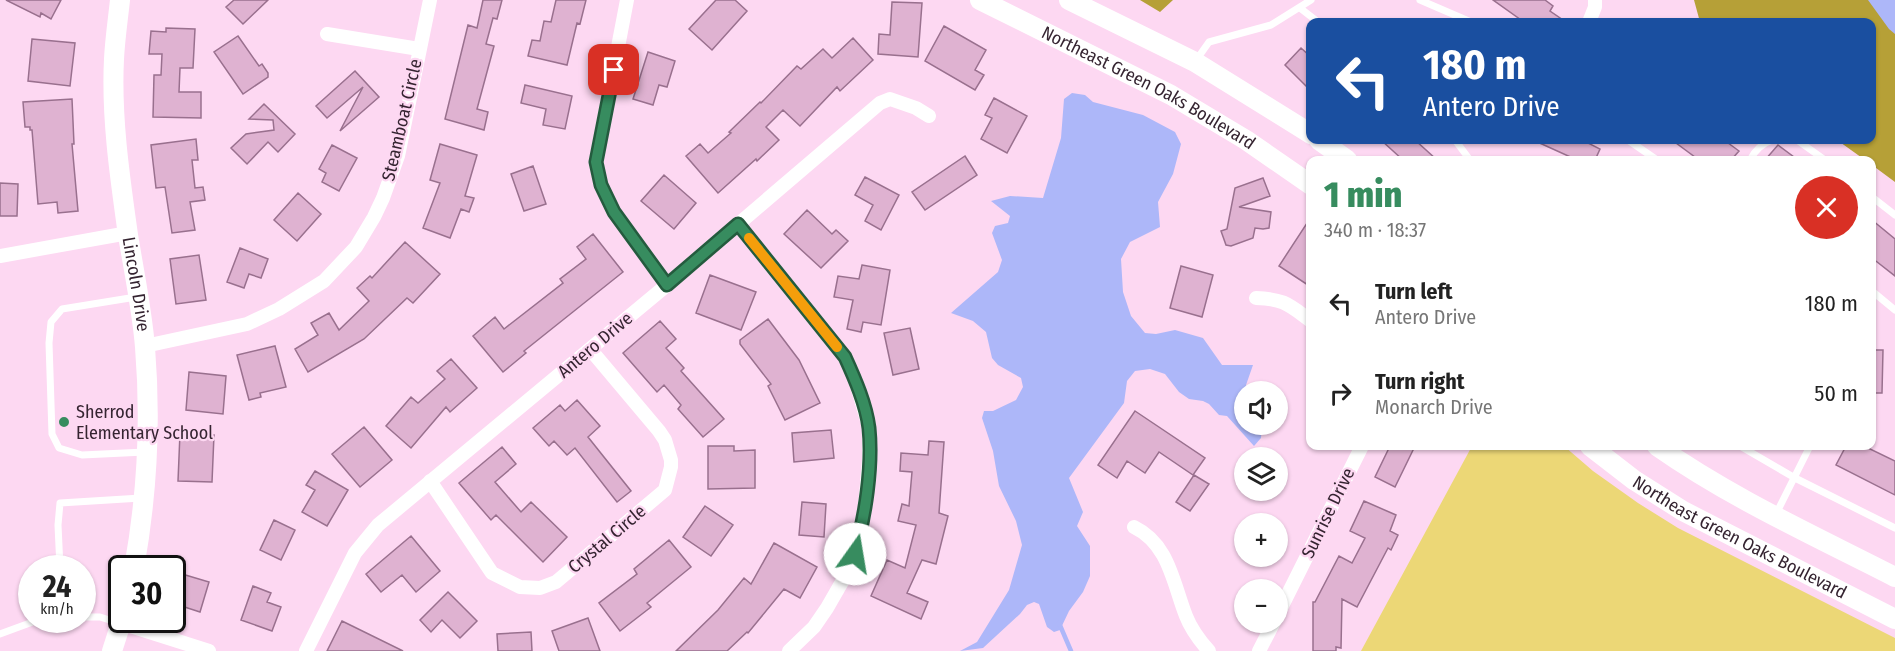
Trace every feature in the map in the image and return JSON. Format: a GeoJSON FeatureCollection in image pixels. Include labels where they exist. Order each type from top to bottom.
{"type":"FeatureCollection","features":[{"type":"Feature","properties":{"kind":"main road","name":"Lincoln Drive"},"geometry":{"type":"LineString","coordinates":[[120,0],[114,60],[115,124],[145,346],[148,403],[144,498],[137,555]]}},
{"type":"Feature","properties":{"kind":"main road","name":"Northeast Green Oaks Boulevard"},"geometry":{"type":"LineString","coordinates":[[980,0],[1171,95],[1246,140],[1306,182]]}},
{"type":"Feature","properties":{"kind":"main road"},"geometry":{"type":"LineString","coordinates":[[1069,0],[1195,62],[1306,131]]}},
{"type":"Feature","properties":{"kind":"main road"},"geometry":{"type":"LineString","coordinates":[[1324,144],[1341,156]]}},
{"type":"Feature","properties":{"kind":"main road","name":"Northeast Green Oaks Boulevard"},"geometry":{"type":"LineString","coordinates":[[1595,450],[1634,480],[1683,511],[1895,620]]}},
{"type":"Feature","properties":{"kind":"main road","name":"Northeast Green Oaks Boulevard"},"geometry":{"type":"LineString","coordinates":[[1663,450],[1693,470],[1775,516],[1895,577]]}},
{"type":"Feature","properties":{"kind":"main road"},"geometry":{"type":"LineString","coordinates":[[112,651],[118,633]]}},
{"type":"Feature","properties":{"kind":"street","name":"Steamboat Circle"},"geometry":{"type":"LineString","coordinates":[[145,346],[247,324],[279,309],[324,281],[356,247],[374,218],[398,156],[430,0]]}},
{"type":"Feature","properties":{"kind":"street"},"geometry":{"type":"LineString","coordinates":[[627,0],[596,162],[601,185],[614,212],[667,285]]}},
{"type":"Feature","properties":{"kind":"street"},"geometry":{"type":"LineString","coordinates":[[1591,18],[1595,0]]}},
{"type":"Feature","properties":{"kind":"street"},"geometry":{"type":"LineString","coordinates":[[327,34],[419,49]]}},
{"type":"Feature","properties":{"kind":"street","name":"Antero Drive"},"geometry":{"type":"LineString","coordinates":[[306,651],[355,553],[378,525],[667,285],[880,103],[890,99],[916,108],[929,116]]}},
{"type":"Feature","properties":{"kind":"street"},"geometry":{"type":"LineString","coordinates":[[738,224],[845,357],[856,382],[869,427],[865,507],[859,539],[850,568],[814,627],[789,651]]}},
{"type":"Feature","properties":{"kind":"street"},"geometry":{"type":"LineString","coordinates":[[0,256],[128,233]]}},
{"type":"Feature","properties":{"kind":"street"},"geometry":{"type":"LineString","coordinates":[[1256,298],[1275,298],[1283,301],[1306,317]]}},
{"type":"Feature","properties":{"kind":"street","name":"Crystal Circle"},"geometry":{"type":"LineString","coordinates":[[430,481],[492,573],[520,587],[540,588],[556,582],[665,490],[671,466],[665,440],[659,430],[590,349]]}},
{"type":"Feature","properties":{"kind":"street","name":"Sunrise Drive"},"geometry":{"type":"LineString","coordinates":[[1288,594],[1360,450]]}},
{"type":"Feature","properties":{"kind":"street"},"geometry":{"type":"LineString","coordinates":[[1134,527],[1145,532],[1160,549],[1187,619],[1209,651]]}},
{"type":"Feature","properties":{"kind":"street"},"geometry":{"type":"LineString","coordinates":[[157,633],[209,651]]}},
{"type":"Feature","properties":{"kind":"street"},"geometry":{"type":"LineString","coordinates":[[1259,651],[1268,633]]}},
{"type":"Feature","properties":{"kind":"lane"},"geometry":{"type":"LineString","coordinates":[[1195,62],[1209,42],[1271,25],[1311,0]]}},
{"type":"Feature","properties":{"kind":"lane"},"geometry":{"type":"LineString","coordinates":[[1420,0],[1462,18]]}},
{"type":"Feature","properties":{"kind":"lane"},"geometry":{"type":"LineString","coordinates":[[1300,8],[1313,18]]}},
{"type":"Feature","properties":{"kind":"lane"},"geometry":{"type":"LineString","coordinates":[[1634,144],[1651,156]]}},
{"type":"Feature","properties":{"kind":"lane"},"geometry":{"type":"LineString","coordinates":[[1752,156],[1763,144]]}},
{"type":"Feature","properties":{"kind":"lane"},"geometry":{"type":"LineString","coordinates":[[1803,144],[1820,156]]}},
{"type":"Feature","properties":{"kind":"lane"},"geometry":{"type":"LineString","coordinates":[[1876,200],[1895,215]]}},
{"type":"Feature","properties":{"kind":"lane"},"geometry":{"type":"LineString","coordinates":[[1876,294],[1895,310]]}},
{"type":"Feature","properties":{"kind":"lane"},"geometry":{"type":"LineString","coordinates":[[138,297],[62,309],[51,322],[49,343],[52,434],[59,448],[82,455],[147,452]]}},
{"type":"Feature","properties":{"kind":"lane"},"geometry":{"type":"LineString","coordinates":[[1747,450],[1795,478],[1895,528]]}},
{"type":"Feature","properties":{"kind":"lane"},"geometry":{"type":"LineString","coordinates":[[1775,516],[1808,450]]}},
{"type":"Feature","properties":{"kind":"lane"},"geometry":{"type":"LineString","coordinates":[[59,555],[60,503],[144,498]]}},
{"type":"Feature","properties":{"kind":"lane"},"geometry":{"type":"LineString","coordinates":[[0,634],[18,627]]}},
{"type":"Feature","properties":{"kind":"shaded area"},"geometry":{"type":"Polygon","coordinates":[[[1140,0],[1173,0],[1160,12],[1140,0]]]}},
{"type":"Feature","properties":{"kind":"shaded area"},"geometry":{"type":"Polygon","coordinates":[[[1694,0],[1895,0],[1895,182],[1876,168],[1876,156],[1859,156],[1843,144],[1876,144],[1876,18],[1699,18],[1694,0]]]}},
{"type":"Feature","properties":{"kind":"shaded area"},"geometry":{"type":"Polygon","coordinates":[[[1470,450],[1569,450],[1593,471],[1678,528],[1895,638],[1895,651],[1361,651],[1470,450]]]}},
{"type":"Feature","properties":{"kind":"water"},"geometry":{"type":"Polygon","coordinates":[[[1868,0],[1895,0],[1895,34],[1889,29],[1868,0]]]}},
{"type":"Feature","properties":{"kind":"water"},"geometry":{"type":"Polygon","coordinates":[[[1072,93],[1085,95],[1093,102],[1143,115],[1175,132],[1181,144],[1173,174],[1158,202],[1160,227],[1130,242],[1121,259],[1123,292],[1131,316],[1145,333],[1156,334],[1175,330],[1203,338],[1222,365],[1253,365],[1247,381],[1234,381],[1234,424],[1227,416],[1219,415],[1209,404],[1189,399],[1179,392],[1165,374],[1150,369],[1135,371],[1127,381],[1124,403],[1069,478],[1083,512],[1077,526],[1090,546],[1090,576],[1060,630],[1054,632],[1047,627],[1039,604],[1034,602],[1027,605],[983,648],[960,651],[977,642],[1009,590],[1022,545],[1016,521],[999,486],[993,451],[982,418],[984,411],[993,411],[1016,400],[1023,387],[1021,378],[998,365],[992,358],[986,332],[973,321],[951,313],[998,272],[1002,260],[992,233],[995,226],[1008,223],[1010,216],[991,201],[1010,196],[1043,198],[1061,138],[1064,99],[1072,93]]]}},
{"type":"Feature","properties":{"kind":"water"},"geometry":{"type":"Polygon","coordinates":[[[1244,435],[1261,435],[1254,446],[1244,435]]]}},
{"type":"Feature","properties":{"kind":"building"},"geometry":{"type":"Polygon","coordinates":[[[6,0],[61,0],[51,19],[41,13],[40,17],[6,0]]]}},
{"type":"Feature","properties":{"kind":"building"},"geometry":{"type":"Polygon","coordinates":[[[234,0],[268,0],[243,24],[226,7],[234,0]]]}},
{"type":"Feature","properties":{"kind":"building"},"geometry":{"type":"Polygon","coordinates":[[[483,0],[502,0],[497,19],[493,18],[486,44],[494,46],[477,109],[488,112],[484,130],[445,119],[468,25],[477,28],[483,0]]]}},
{"type":"Feature","properties":{"kind":"building"},"geometry":{"type":"Polygon","coordinates":[[[556,0],[586,0],[580,24],[577,23],[567,65],[528,56],[532,40],[540,41],[544,21],[551,22],[556,0]]]}},
{"type":"Feature","properties":{"kind":"building"},"geometry":{"type":"Polygon","coordinates":[[[716,0],[735,0],[747,11],[712,50],[689,29],[716,0]]]}},
{"type":"Feature","properties":{"kind":"building"},"geometry":{"type":"Polygon","coordinates":[[[1493,0],[1545,0],[1553,6],[1550,11],[1560,18],[1518,18],[1493,0]]]}},
{"type":"Feature","properties":{"kind":"building"},"geometry":{"type":"Polygon","coordinates":[[[892,2],[922,3],[918,57],[878,54],[879,34],[890,35],[892,2]]]}},
{"type":"Feature","properties":{"kind":"building"},"geometry":{"type":"Polygon","coordinates":[[[944,26],[986,50],[975,70],[984,75],[975,90],[925,61],[944,26]]]}},
{"type":"Feature","properties":{"kind":"building"},"geometry":{"type":"Polygon","coordinates":[[[166,28],[195,29],[193,68],[180,68],[179,92],[201,92],[201,118],[153,117],[154,75],[161,75],[162,54],[149,54],[151,31],[166,32],[166,28]]]}},
{"type":"Feature","properties":{"kind":"building"},"geometry":{"type":"Polygon","coordinates":[[[238,36],[259,66],[262,64],[268,73],[268,77],[243,94],[214,52],[238,36]]]}},
{"type":"Feature","properties":{"kind":"building"},"geometry":{"type":"Polygon","coordinates":[[[853,38],[873,60],[840,91],[837,87],[800,126],[783,110],[766,127],[779,140],[718,193],[686,156],[700,144],[708,153],[797,66],[801,69],[823,49],[832,58],[853,38]]]}},
{"type":"Feature","properties":{"kind":"building"},"geometry":{"type":"Polygon","coordinates":[[[32,39],[75,43],[70,86],[28,81],[32,39]]]}},
{"type":"Feature","properties":{"kind":"building"},"geometry":{"type":"Polygon","coordinates":[[[1301,48],[1306,52],[1306,86],[1285,65],[1301,48]]]}},
{"type":"Feature","properties":{"kind":"building"},"geometry":{"type":"Polygon","coordinates":[[[648,52],[675,61],[667,87],[659,85],[653,105],[633,99],[648,52]]]}},
{"type":"Feature","properties":{"kind":"building"},"geometry":{"type":"Polygon","coordinates":[[[355,71],[379,97],[340,131],[363,87],[327,118],[316,106],[355,71]]]}},
{"type":"Feature","properties":{"kind":"building"},"geometry":{"type":"Polygon","coordinates":[[[525,85],[572,96],[565,129],[543,125],[546,109],[521,103],[525,85]]]}},
{"type":"Feature","properties":{"kind":"building"},"geometry":{"type":"Polygon","coordinates":[[[994,98],[1027,116],[1007,153],[981,139],[992,118],[985,115],[994,98]]]}},
{"type":"Feature","properties":{"kind":"building"},"geometry":{"type":"Polygon","coordinates":[[[72,99],[74,144],[72,144],[78,211],[58,213],[57,202],[38,204],[32,130],[30,127],[25,127],[23,102],[72,99]]]}},
{"type":"Feature","properties":{"kind":"building"},"geometry":{"type":"Polygon","coordinates":[[[264,104],[295,134],[278,152],[268,142],[247,164],[231,148],[246,134],[274,130],[273,120],[249,119],[264,104]]]}},
{"type":"Feature","properties":{"kind":"building"},"geometry":{"type":"Polygon","coordinates":[[[196,139],[198,160],[192,160],[195,188],[203,187],[205,200],[190,202],[195,230],[172,233],[165,187],[156,188],[151,145],[196,139]]]}},
{"type":"Feature","properties":{"kind":"building"},"geometry":{"type":"Polygon","coordinates":[[[440,144],[477,155],[465,196],[474,198],[469,212],[461,209],[450,238],[423,228],[440,183],[430,180],[440,144]]]}},
{"type":"Feature","properties":{"kind":"building"},"geometry":{"type":"Polygon","coordinates":[[[1385,144],[1419,144],[1433,156],[1399,156],[1385,144]]]}},
{"type":"Feature","properties":{"kind":"building"},"geometry":{"type":"Polygon","coordinates":[[[1542,144],[1590,144],[1600,149],[1597,156],[1568,156],[1542,144]]]}},
{"type":"Feature","properties":{"kind":"building"},"geometry":{"type":"Polygon","coordinates":[[[1677,144],[1729,144],[1739,151],[1735,156],[1694,156],[1677,144]]]}},
{"type":"Feature","properties":{"kind":"building"},"geometry":{"type":"Polygon","coordinates":[[[332,145],[357,158],[339,191],[322,182],[326,173],[319,169],[332,145]]]}},
{"type":"Feature","properties":{"kind":"building"},"geometry":{"type":"Polygon","coordinates":[[[1778,145],[1793,156],[1768,156],[1778,145]]]}},
{"type":"Feature","properties":{"kind":"building"},"geometry":{"type":"Polygon","coordinates":[[[965,156],[977,175],[925,210],[912,192],[965,156]]]}},
{"type":"Feature","properties":{"kind":"building"},"geometry":{"type":"Polygon","coordinates":[[[533,166],[546,204],[524,211],[511,174],[533,166]]]}},
{"type":"Feature","properties":{"kind":"building"},"geometry":{"type":"Polygon","coordinates":[[[664,175],[696,203],[674,229],[641,201],[664,175]]]}},
{"type":"Feature","properties":{"kind":"building"},"geometry":{"type":"Polygon","coordinates":[[[865,177],[899,195],[881,230],[865,221],[873,205],[855,195],[865,177]]]}},
{"type":"Feature","properties":{"kind":"building"},"geometry":{"type":"Polygon","coordinates":[[[1263,178],[1270,196],[1239,207],[1271,212],[1269,228],[1255,228],[1253,238],[1231,246],[1226,245],[1221,231],[1227,229],[1235,188],[1263,178]]]}},
{"type":"Feature","properties":{"kind":"building"},"geometry":{"type":"Polygon","coordinates":[[[0,183],[18,184],[17,216],[0,216],[0,183]]]}},
{"type":"Feature","properties":{"kind":"building"},"geometry":{"type":"Polygon","coordinates":[[[298,193],[321,214],[297,241],[274,220],[298,193]]]}},
{"type":"Feature","properties":{"kind":"building"},"geometry":{"type":"Polygon","coordinates":[[[807,210],[832,234],[836,230],[848,241],[821,268],[784,234],[807,210]]]}},
{"type":"Feature","properties":{"kind":"building"},"geometry":{"type":"Polygon","coordinates":[[[1876,223],[1895,239],[1895,276],[1876,261],[1876,223]]]}},
{"type":"Feature","properties":{"kind":"building"},"geometry":{"type":"Polygon","coordinates":[[[1306,225],[1306,284],[1279,266],[1306,225]]]}},
{"type":"Feature","properties":{"kind":"building"},"geometry":{"type":"Polygon","coordinates":[[[593,234],[623,272],[524,351],[526,353],[503,372],[473,336],[495,317],[504,329],[563,283],[560,279],[586,259],[577,247],[593,234]]]}},
{"type":"Feature","properties":{"kind":"building"},"geometry":{"type":"Polygon","coordinates":[[[405,242],[440,274],[413,303],[407,298],[364,339],[308,372],[295,349],[318,335],[311,323],[329,313],[339,330],[369,301],[357,288],[370,276],[372,278],[405,242]]]}},
{"type":"Feature","properties":{"kind":"building"},"geometry":{"type":"Polygon","coordinates":[[[240,248],[268,259],[261,278],[249,274],[244,288],[227,282],[240,248]]]}},
{"type":"Feature","properties":{"kind":"building"},"geometry":{"type":"Polygon","coordinates":[[[199,255],[206,300],[176,304],[170,259],[199,255]]]}},
{"type":"Feature","properties":{"kind":"building"},"geometry":{"type":"Polygon","coordinates":[[[862,265],[890,270],[881,325],[863,322],[861,332],[847,329],[853,300],[834,297],[838,276],[859,279],[862,265]]]}},
{"type":"Feature","properties":{"kind":"building"},"geometry":{"type":"Polygon","coordinates":[[[1181,266],[1213,275],[1202,317],[1170,308],[1181,266]]]}},
{"type":"Feature","properties":{"kind":"building"},"geometry":{"type":"Polygon","coordinates":[[[710,275],[756,292],[741,330],[696,313],[710,275]]]}},
{"type":"Feature","properties":{"kind":"building"},"geometry":{"type":"Polygon","coordinates":[[[768,319],[799,360],[820,403],[785,420],[768,386],[771,384],[740,344],[740,340],[768,319]]]}},
{"type":"Feature","properties":{"kind":"building"},"geometry":{"type":"Polygon","coordinates":[[[660,321],[676,339],[666,348],[684,368],[681,371],[724,419],[703,437],[678,409],[681,405],[664,385],[657,392],[623,353],[660,321]]]}},
{"type":"Feature","properties":{"kind":"building"},"geometry":{"type":"Polygon","coordinates":[[[910,328],[919,369],[893,375],[884,333],[910,328]]]}},
{"type":"Feature","properties":{"kind":"building"},"geometry":{"type":"Polygon","coordinates":[[[275,346],[286,387],[260,393],[261,397],[249,400],[237,355],[275,346]]]}},
{"type":"Feature","properties":{"kind":"building"},"geometry":{"type":"Polygon","coordinates":[[[1876,350],[1883,350],[1882,393],[1876,393],[1876,350]]]}},
{"type":"Feature","properties":{"kind":"building"},"geometry":{"type":"Polygon","coordinates":[[[451,359],[477,388],[450,412],[446,407],[411,448],[386,426],[411,397],[418,403],[445,379],[437,371],[451,359]]]}},
{"type":"Feature","properties":{"kind":"building"},"geometry":{"type":"Polygon","coordinates":[[[189,372],[226,376],[223,414],[186,410],[189,372]]]}},
{"type":"Feature","properties":{"kind":"building"},"geometry":{"type":"Polygon","coordinates":[[[577,400],[600,426],[588,437],[631,491],[617,502],[575,448],[567,455],[554,441],[549,446],[533,428],[560,405],[565,411],[577,400]]]}},
{"type":"Feature","properties":{"kind":"building"},"geometry":{"type":"Polygon","coordinates":[[[1135,411],[1205,458],[1193,475],[1159,452],[1145,473],[1127,461],[1117,478],[1098,465],[1135,411]]]}},
{"type":"Feature","properties":{"kind":"building"},"geometry":{"type":"Polygon","coordinates":[[[364,427],[392,460],[360,487],[332,454],[364,427]]]}},
{"type":"Feature","properties":{"kind":"building"},"geometry":{"type":"Polygon","coordinates":[[[831,430],[834,458],[794,462],[792,433],[831,430]]]}},
{"type":"Feature","properties":{"kind":"building"},"geometry":{"type":"Polygon","coordinates":[[[180,433],[214,435],[212,482],[178,481],[180,433]]]}},
{"type":"Feature","properties":{"kind":"building"},"geometry":{"type":"Polygon","coordinates":[[[929,441],[944,442],[939,513],[948,516],[936,564],[922,560],[907,593],[928,602],[921,619],[871,596],[887,560],[905,568],[916,525],[898,521],[902,504],[909,506],[912,472],[900,471],[901,453],[928,455],[929,441]]]}},
{"type":"Feature","properties":{"kind":"building"},"geometry":{"type":"Polygon","coordinates":[[[708,446],[734,446],[734,451],[755,450],[755,488],[708,489],[708,446]]]}},
{"type":"Feature","properties":{"kind":"building"},"geometry":{"type":"Polygon","coordinates":[[[502,447],[516,464],[495,482],[521,512],[531,502],[567,537],[543,562],[496,515],[491,520],[459,483],[502,447]]]}},
{"type":"Feature","properties":{"kind":"building"},"geometry":{"type":"Polygon","coordinates":[[[1388,450],[1413,450],[1395,487],[1375,477],[1388,450]]]}},
{"type":"Feature","properties":{"kind":"building"},"geometry":{"type":"Polygon","coordinates":[[[1844,450],[1872,450],[1895,461],[1895,495],[1836,465],[1844,450]]]}},
{"type":"Feature","properties":{"kind":"building"},"geometry":{"type":"Polygon","coordinates":[[[315,471],[348,490],[327,526],[302,512],[315,490],[306,485],[315,471]]]}},
{"type":"Feature","properties":{"kind":"building"},"geometry":{"type":"Polygon","coordinates":[[[1194,475],[1209,484],[1190,511],[1176,502],[1194,475]]]}},
{"type":"Feature","properties":{"kind":"building"},"geometry":{"type":"Polygon","coordinates":[[[1364,501],[1396,515],[1390,531],[1398,535],[1391,550],[1388,548],[1357,607],[1342,599],[1341,648],[1336,647],[1336,651],[1313,651],[1313,602],[1339,556],[1352,563],[1365,538],[1350,531],[1364,501]]]}},
{"type":"Feature","properties":{"kind":"building"},"geometry":{"type":"Polygon","coordinates":[[[802,502],[826,504],[824,537],[799,535],[802,502]]]}},
{"type":"Feature","properties":{"kind":"building"},"geometry":{"type":"Polygon","coordinates":[[[705,506],[733,525],[711,556],[683,537],[705,506]]]}},
{"type":"Feature","properties":{"kind":"building"},"geometry":{"type":"Polygon","coordinates":[[[274,520],[295,530],[281,560],[260,550],[274,520]]]}},
{"type":"Feature","properties":{"kind":"building"},"geometry":{"type":"Polygon","coordinates":[[[411,536],[440,571],[416,592],[402,575],[381,592],[366,574],[411,536]]]}},
{"type":"Feature","properties":{"kind":"building"},"geometry":{"type":"Polygon","coordinates":[[[669,540],[691,567],[647,603],[651,607],[620,631],[599,603],[637,574],[634,569],[669,540]]]}},
{"type":"Feature","properties":{"kind":"building"},"geometry":{"type":"Polygon","coordinates":[[[774,543],[817,567],[800,598],[784,589],[748,633],[727,651],[676,651],[718,610],[744,578],[751,584],[774,543]]]}},
{"type":"Feature","properties":{"kind":"building"},"geometry":{"type":"Polygon","coordinates":[[[186,575],[209,582],[200,612],[186,608],[186,575]]]}},
{"type":"Feature","properties":{"kind":"building"},"geometry":{"type":"Polygon","coordinates":[[[253,586],[271,593],[267,602],[281,607],[272,631],[241,620],[253,586]]]}},
{"type":"Feature","properties":{"kind":"building"},"geometry":{"type":"Polygon","coordinates":[[[448,592],[477,621],[460,638],[442,620],[431,632],[420,620],[448,592]]]}},
{"type":"Feature","properties":{"kind":"building"},"geometry":{"type":"Polygon","coordinates":[[[588,618],[600,651],[559,651],[552,631],[588,618]]]}},
{"type":"Feature","properties":{"kind":"building"},"geometry":{"type":"Polygon","coordinates":[[[342,621],[403,651],[327,651],[342,621]]]}},
{"type":"Feature","properties":{"kind":"building"},"geometry":{"type":"Polygon","coordinates":[[[531,632],[532,651],[498,651],[497,634],[531,632]]]}},
{"type":"Feature","properties":{"kind":"waterway"},"geometry":{"type":"LineString","coordinates":[[1059,623],[1071,651]]}},
{"type":"Feature","properties":{"kind":"slow traffic"},"geometry":{"type":"LineString","coordinates":[[749,238],[837,347]]}},
{"type":"Feature","properties":{"kind":"place","name":"Sherrod Elementary School"},"geometry":{"type":"Point","coordinates":[64,422]}},
{"type":"Feature","properties":{"kind":"route"},"geometry":{"type":"LineString","coordinates":[[614,70],[596,162],[601,185],[629,236],[667,285],[738,224],[845,357],[856,382],[869,427],[865,507],[855,554]]}}]}
